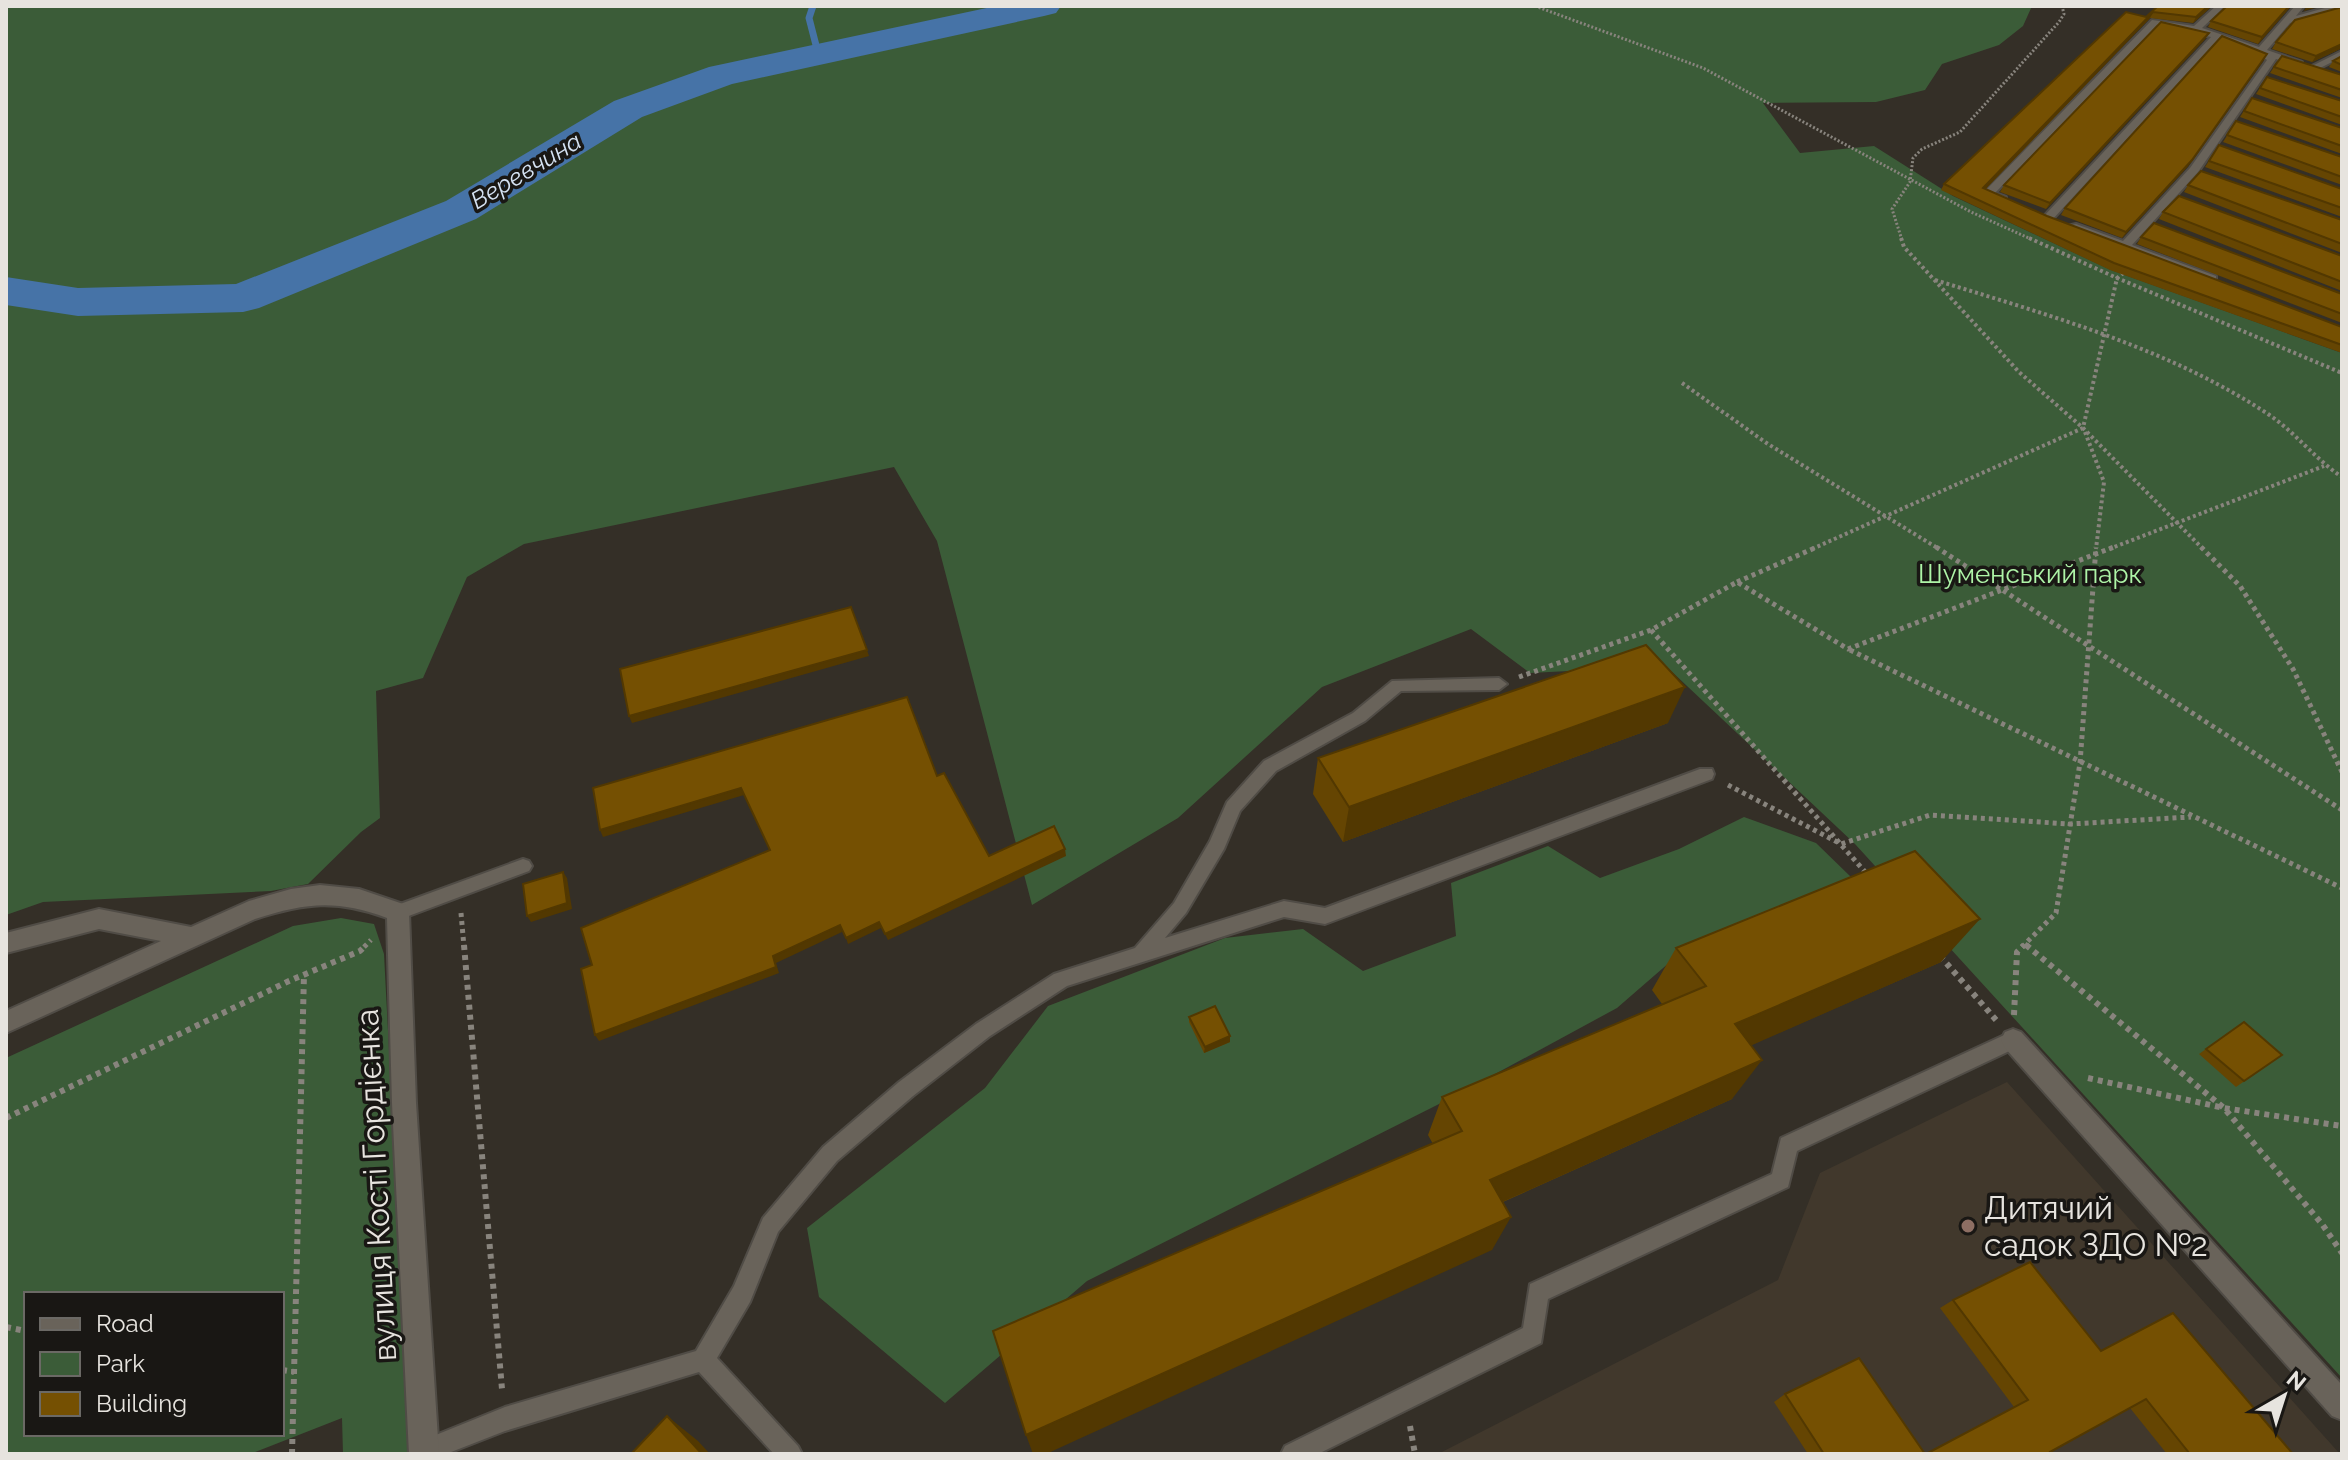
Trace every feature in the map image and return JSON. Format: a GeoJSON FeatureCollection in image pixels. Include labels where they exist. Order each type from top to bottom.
{"type":"FeatureCollection","features":[{"type":"Feature","properties":{"kind":"street"},"geometry":{"type":"LineString","coordinates":[[6,1022],[249,911],[291,898],[320,894],[359,898],[398,912]]}},
{"type":"Feature","properties":{"kind":"street","name":"вулиця Кості Гордієнка"},"geometry":{"type":"LineString","coordinates":[[398,912],[404,1103],[424,1453]]}},
{"type":"Feature","properties":{"kind":"street"},"geometry":{"type":"LineString","coordinates":[[6,943],[99,919],[192,937]]}},
{"type":"Feature","properties":{"kind":"street"},"geometry":{"type":"LineString","coordinates":[[2013,1040],[2342,1406]]}},
{"type":"Feature","properties":{"kind":"lane"},"geometry":{"type":"LineString","coordinates":[[2196,29],[2221,6]]}},
{"type":"Feature","properties":{"kind":"lane"},"geometry":{"type":"LineString","coordinates":[[2260,52],[2300,6]]}},
{"type":"Feature","properties":{"kind":"lane"},"geometry":{"type":"LineString","coordinates":[[2285,21],[2342,6]]}},
{"type":"Feature","properties":{"kind":"lane"},"geometry":{"type":"LineString","coordinates":[[2012,203],[1988,194],[2155,22],[2196,29],[2215,38],[2328,73]]}},
{"type":"Feature","properties":{"kind":"lane"},"geometry":{"type":"LineString","coordinates":[[2048,218],[2215,38]]}},
{"type":"Feature","properties":{"kind":"lane"},"geometry":{"type":"LineString","coordinates":[[2126,245],[2174,195],[2261,77],[2272,59],[2260,52]]}},
{"type":"Feature","properties":{"kind":"lane"},"geometry":{"type":"LineString","coordinates":[[2313,68],[2342,54]]}},
{"type":"Feature","properties":{"kind":"lane"},"geometry":{"type":"LineString","coordinates":[[2261,77],[2274,81]]}},
{"type":"Feature","properties":{"kind":"lane"},"geometry":{"type":"LineString","coordinates":[[2244,97],[2258,102]]}},
{"type":"Feature","properties":{"kind":"lane"},"geometry":{"type":"LineString","coordinates":[[2228,120],[2242,125]]}},
{"type":"Feature","properties":{"kind":"lane"},"geometry":{"type":"LineString","coordinates":[[2212,144],[2226,150]]}},
{"type":"Feature","properties":{"kind":"lane"},"geometry":{"type":"LineString","coordinates":[[2194,170],[2209,175]]}},
{"type":"Feature","properties":{"kind":"lane"},"geometry":{"type":"LineString","coordinates":[[2174,195],[2188,200]]}},
{"type":"Feature","properties":{"kind":"lane"},"geometry":{"type":"LineString","coordinates":[[2036,213],[2224,283]]}},
{"type":"Feature","properties":{"kind":"lane"},"geometry":{"type":"LineString","coordinates":[[2149,222],[2164,228]]}},
{"type":"Feature","properties":{"kind":"lane"},"geometry":{"type":"LineString","coordinates":[[1141,954],[1180,908],[1218,844],[1233,807],[1270,766],[1359,717],[1397,685],[1499,684]]}},
{"type":"Feature","properties":{"kind":"lane"},"geometry":{"type":"LineString","coordinates":[[424,1453],[505,1419],[703,1360],[742,1294],[770,1225],[830,1154],[906,1089],[983,1030],[1061,980],[1284,909],[1325,916],[1706,774]]}},
{"type":"Feature","properties":{"kind":"lane"},"geometry":{"type":"LineString","coordinates":[[398,912],[523,866]]}},
{"type":"Feature","properties":{"kind":"lane"},"geometry":{"type":"LineString","coordinates":[[1293,1454],[1533,1335],[1538,1292],[1781,1180],[1788,1145],[2013,1040]]}},
{"type":"Feature","properties":{"kind":"lane"},"geometry":{"type":"LineString","coordinates":[[703,1360],[790,1454]]}},
{"type":"Feature","properties":{"kind":"path"},"geometry":{"type":"LineString","coordinates":[[1535,6],[1716,73],[1747,94],[1910,182],[2065,257],[2342,373]]}},
{"type":"Feature","properties":{"kind":"path"},"geometry":{"type":"LineString","coordinates":[[2062,6],[2064,14],[2059,22],[1960,132],[1922,149],[1913,158],[1910,182],[1892,209],[1904,247],[2019,372],[2083,428],[2175,524],[2240,586],[2293,669],[2342,772]]}},
{"type":"Feature","properties":{"kind":"path"},"geometry":{"type":"LineString","coordinates":[[2013,1040],[2017,952],[2056,913],[2080,763],[2095,555],[2104,482],[2083,428],[2117,278]]}},
{"type":"Feature","properties":{"kind":"path"},"geometry":{"type":"LineString","coordinates":[[1934,280],[2078,324],[2199,378],[2270,415],[2324,466],[2342,477]]}},
{"type":"Feature","properties":{"kind":"path"},"geometry":{"type":"LineString","coordinates":[[1682,383],[1768,444],[2005,589],[2342,810]]}},
{"type":"Feature","properties":{"kind":"path"},"geometry":{"type":"LineString","coordinates":[[1499,684],[1651,630],[1737,582],[2083,428]]}},
{"type":"Feature","properties":{"kind":"path"},"geometry":{"type":"LineString","coordinates":[[1848,649],[2324,466]]}},
{"type":"Feature","properties":{"kind":"path"},"geometry":{"type":"LineString","coordinates":[[1737,582],[1848,649],[2342,888]]}},
{"type":"Feature","properties":{"kind":"path"},"geometry":{"type":"LineString","coordinates":[[1651,630],[1872,879]]}},
{"type":"Feature","properties":{"kind":"path"},"geometry":{"type":"LineString","coordinates":[[1706,774],[1841,844],[1930,815],[2070,824],[2192,817]]}},
{"type":"Feature","properties":{"kind":"path"},"geometry":{"type":"LineString","coordinates":[[459,891],[505,1419]]}},
{"type":"Feature","properties":{"kind":"path"},"geometry":{"type":"LineString","coordinates":[[6,1118],[304,974],[360,951],[398,912]]}},
{"type":"Feature","properties":{"kind":"path"},"geometry":{"type":"LineString","coordinates":[[2025,944],[2224,1108],[2322,1224],[2342,1253]]}},
{"type":"Feature","properties":{"kind":"path"},"geometry":{"type":"LineString","coordinates":[[1935,950],[2013,1040]]}},
{"type":"Feature","properties":{"kind":"path"},"geometry":{"type":"LineString","coordinates":[[292,1454],[304,974]]}},
{"type":"Feature","properties":{"kind":"path"},"geometry":{"type":"LineString","coordinates":[[2036,1066],[2224,1108],[2342,1126]]}},
{"type":"Feature","properties":{"kind":"path"},"geometry":{"type":"LineString","coordinates":[[284,1370],[294,1372]]}},
{"type":"Feature","properties":{"kind":"shaded area","name":"Дитячий садок ЗДО №2"},"geometry":{"type":"Polygon","coordinates":[[[2007,1082],[2340,1454],[1438,1454],[1778,1280],[1820,1173],[2007,1082]]]}},
{"type":"Feature","properties":{"kind":"green space","name":"Шуменський парк"},"geometry":{"type":"Polygon","coordinates":[[[6,6],[2032,6],[2023,26],[1999,45],[1942,64],[1925,90],[1876,102],[1763,103],[1800,153],[1874,146],[1953,196],[2111,270],[2342,353],[2342,1378],[1855,844],[1653,654],[1627,668],[1530,673],[1471,629],[1322,687],[1178,818],[1032,905],[937,541],[894,467],[524,544],[467,577],[423,678],[376,691],[380,818],[361,832],[308,884],[271,891],[43,902],[6,915],[6,6]]]}},
{"type":"Feature","properties":{"kind":"green space"},"geometry":{"type":"Polygon","coordinates":[[[1744,817],[1816,843],[1852,878],[1670,962],[1617,1008],[1449,1099],[1087,1281],[945,1403],[819,1297],[807,1228],[985,1088],[1048,1006],[1225,938],[1303,929],[1363,971],[1456,936],[1451,883],[1548,846],[1600,878],[1679,849],[1744,817]]]}},
{"type":"Feature","properties":{"kind":"green space"},"geometry":{"type":"Polygon","coordinates":[[[341,918],[374,924],[384,954],[410,1454],[343,1454],[342,1418],[250,1454],[6,1454],[6,1058],[293,926],[341,918]]]}},
{"type":"Feature","properties":{"kind":"building"},"geometry":{"type":"Polygon","coordinates":[[[2158,6],[2208,6],[2196,17],[2153,12],[1983,188],[2047,216],[2342,327],[2342,345],[2114,263],[1944,184],[2126,12],[2146,17],[2158,6]]]}},
{"type":"Feature","properties":{"kind":"building"},"geometry":{"type":"Polygon","coordinates":[[[2227,6],[2289,6],[2262,37],[2211,21],[2227,6]]]}},
{"type":"Feature","properties":{"kind":"building"},"geometry":{"type":"Polygon","coordinates":[[[2342,7],[2342,44],[2316,56],[2276,42],[2295,20],[2342,7]]]}},
{"type":"Feature","properties":{"kind":"building"},"geometry":{"type":"Polygon","coordinates":[[[2161,22],[2209,33],[2050,203],[2004,185],[2161,22]]]}},
{"type":"Feature","properties":{"kind":"building"},"geometry":{"type":"Polygon","coordinates":[[[2222,36],[2267,54],[2192,160],[2126,232],[2065,208],[2222,36]]]}},
{"type":"Feature","properties":{"kind":"building"},"geometry":{"type":"Polygon","coordinates":[[[2282,56],[2342,75],[2342,90],[2274,67],[2282,56]]]}},
{"type":"Feature","properties":{"kind":"building"},"geometry":{"type":"Polygon","coordinates":[[[2342,56],[2342,65],[2333,61],[2342,56]]]}},
{"type":"Feature","properties":{"kind":"building"},"geometry":{"type":"Polygon","coordinates":[[[2267,77],[2342,101],[2342,117],[2260,88],[2267,77]]]}},
{"type":"Feature","properties":{"kind":"building"},"geometry":{"type":"Polygon","coordinates":[[[2252,98],[2342,128],[2342,146],[2244,111],[2252,98]]]}},
{"type":"Feature","properties":{"kind":"building"},"geometry":{"type":"Polygon","coordinates":[[[2236,121],[2342,157],[2342,177],[2227,135],[2236,121]]]}},
{"type":"Feature","properties":{"kind":"building"},"geometry":{"type":"Polygon","coordinates":[[[2219,145],[2342,189],[2342,208],[2209,161],[2219,145]]]}},
{"type":"Feature","properties":{"kind":"building"},"geometry":{"type":"Polygon","coordinates":[[[2201,171],[2342,220],[2342,244],[2188,185],[2201,171]]]}},
{"type":"Feature","properties":{"kind":"building"},"geometry":{"type":"Polygon","coordinates":[[[2179,196],[2342,256],[2342,282],[2163,212],[2179,196]]]}},
{"type":"Feature","properties":{"kind":"building"},"geometry":{"type":"Polygon","coordinates":[[[2154,223],[2342,294],[2342,314],[2141,237],[2154,223]]]}},
{"type":"Feature","properties":{"kind":"building"},"geometry":{"type":"Polygon","coordinates":[[[851,607],[867,650],[629,716],[620,669],[851,607]]]}},
{"type":"Feature","properties":{"kind":"building"},"geometry":{"type":"Polygon","coordinates":[[[1646,645],[1685,687],[1349,807],[1318,758],[1646,645]]]}},
{"type":"Feature","properties":{"kind":"building"},"geometry":{"type":"Polygon","coordinates":[[[907,697],[937,776],[944,773],[989,856],[1054,826],[1065,849],[885,934],[879,922],[846,938],[840,925],[773,956],[776,967],[595,1035],[581,969],[592,965],[581,928],[770,850],[741,788],[600,830],[593,788],[907,697]]]}},
{"type":"Feature","properties":{"kind":"building"},"geometry":{"type":"Polygon","coordinates":[[[1915,851],[1980,919],[1735,1024],[1762,1060],[1490,1180],[1511,1217],[1026,1435],[993,1331],[1462,1131],[1442,1097],[1706,986],[1676,948],[1915,851]]]}},
{"type":"Feature","properties":{"kind":"building"},"geometry":{"type":"Polygon","coordinates":[[[563,872],[567,903],[527,916],[523,884],[563,872]]]}},
{"type":"Feature","properties":{"kind":"building"},"geometry":{"type":"Polygon","coordinates":[[[1215,1006],[1230,1036],[1205,1047],[1189,1017],[1215,1006]]]}},
{"type":"Feature","properties":{"kind":"building"},"geometry":{"type":"Polygon","coordinates":[[[2244,1022],[2282,1055],[2244,1081],[2206,1049],[2244,1022]]]}},
{"type":"Feature","properties":{"kind":"building"},"geometry":{"type":"Polygon","coordinates":[[[2030,1262],[2101,1351],[2173,1313],[2293,1454],[2190,1454],[2146,1399],[2051,1454],[1926,1454],[2028,1400],[1953,1300],[2030,1262]]]}},
{"type":"Feature","properties":{"kind":"building"},"geometry":{"type":"Polygon","coordinates":[[[1859,1358],[1925,1454],[1824,1454],[1785,1394],[1859,1358]]]}},
{"type":"Feature","properties":{"kind":"building"},"geometry":{"type":"Polygon","coordinates":[[[667,1416],[702,1454],[631,1454],[667,1416]]]}},
{"type":"Feature","properties":{"kind":"waterway"},"geometry":{"type":"LineString","coordinates":[[813,6],[809,18],[818,53]]}},
{"type":"Feature","properties":{"kind":"waterway","name":"Веревчина"},"geometry":{"type":"LineString","coordinates":[[6,291],[78,302],[243,298],[461,210],[628,109],[722,75],[1044,6]]}},
{"type":"Feature","properties":{"kind":"place","name":"Дитячий садок ЗДО №2"},"geometry":{"type":"Point","coordinates":[1968,1226]}}]}
